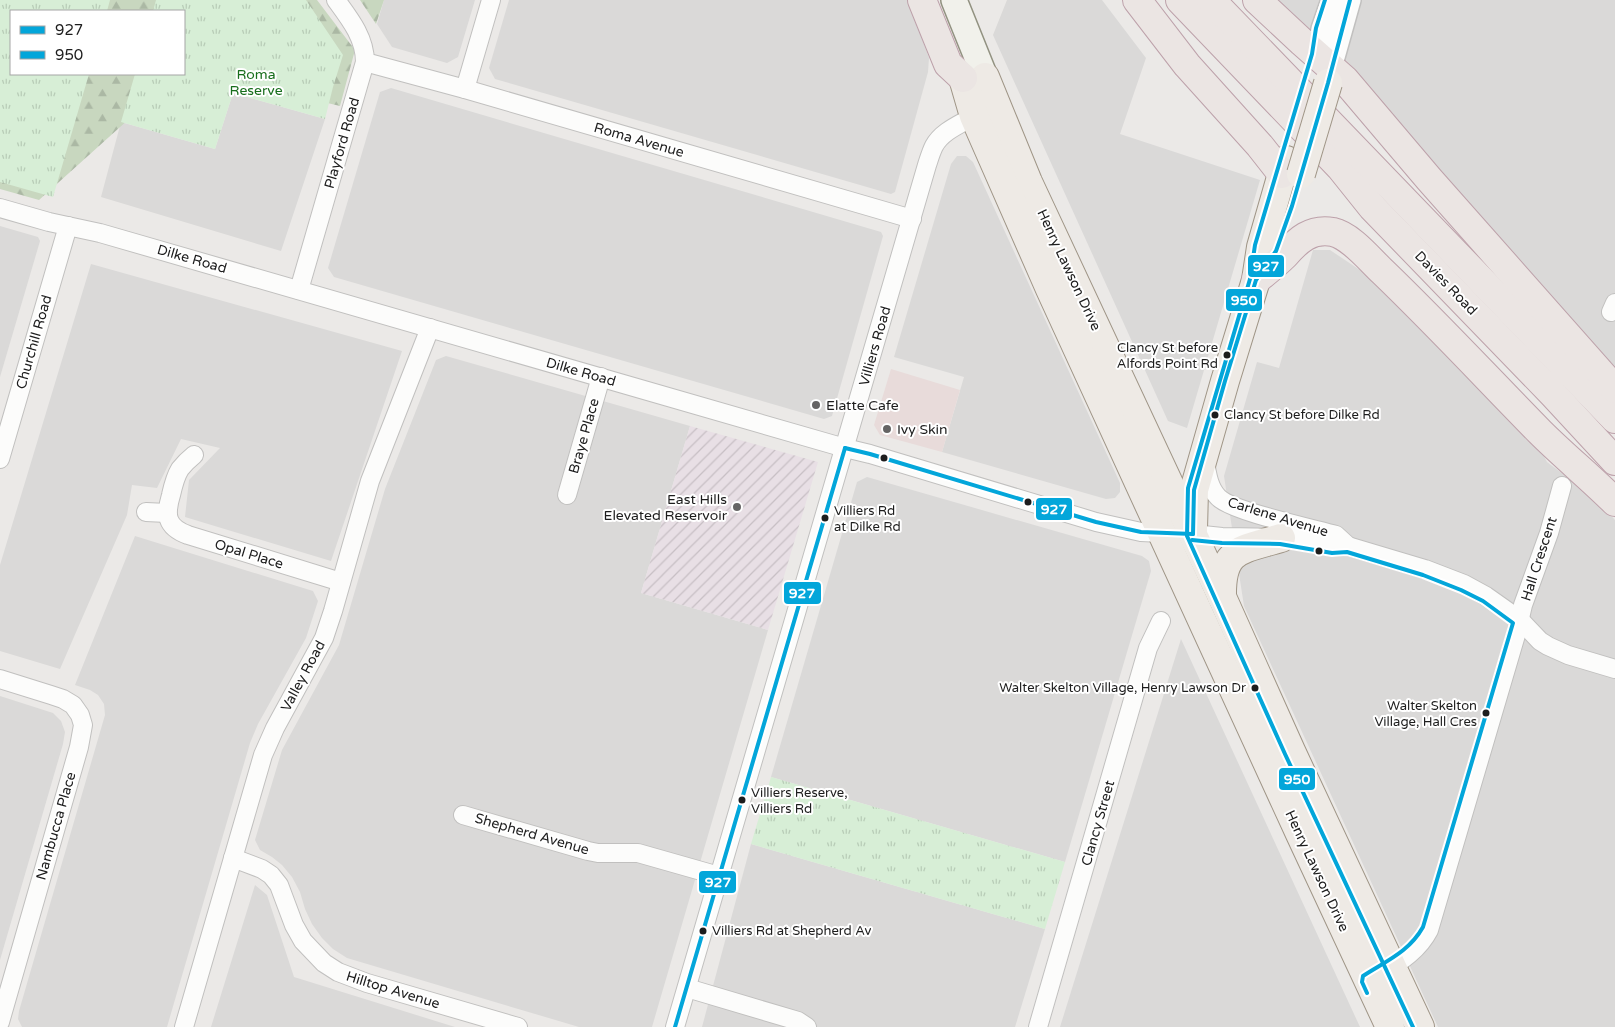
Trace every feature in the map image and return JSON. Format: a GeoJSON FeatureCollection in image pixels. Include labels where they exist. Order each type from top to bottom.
{"type":"FeatureCollection","features":[{"type":"Feature","properties":{"kind":"highway"},"geometry":{"type":"LineString","coordinates":[[922,0],[948,64],[974,78]]}},
{"type":"Feature","properties":{"kind":"highway"},"geometry":{"type":"LineString","coordinates":[[1137,0],[1187,65],[1260,146],[1290,169]]}},
{"type":"Feature","properties":{"kind":"highway"},"geometry":{"type":"LineString","coordinates":[[1180,0],[1310,77],[1345,80],[1429,179],[1615,389]]}},
{"type":"Feature","properties":{"kind":"highway"},"geometry":{"type":"LineString","coordinates":[[1211,0],[1310,77]]}},
{"type":"Feature","properties":{"kind":"highway"},"geometry":{"type":"LineString","coordinates":[[1257,0],[1302,42],[1310,77]]}},
{"type":"Feature","properties":{"kind":"highway","name":"Davies Road"},"geometry":{"type":"LineString","coordinates":[[1310,77],[1615,419]]}},
{"type":"Feature","properties":{"kind":"highway","name":"Davies Road"},"geometry":{"type":"LineString","coordinates":[[1310,77],[1340,167],[1372,207],[1615,461]]}},
{"type":"Feature","properties":{"kind":"highway"},"geometry":{"type":"LineString","coordinates":[[1256,280],[1303,237],[1320,232],[1333,232],[1343,236],[1397,285],[1542,434],[1615,502]]}},
{"type":"Feature","properties":{"kind":"main road","name":"Henry Lawson Drive"},"geometry":{"type":"LineString","coordinates":[[935,0],[1028,182],[1420,1027]]}},
{"type":"Feature","properties":{"kind":"main road","name":"Henry Lawson Drive"},"geometry":{"type":"LineString","coordinates":[[954,0],[974,78],[974,116],[1050,288],[1390,1027]]}},
{"type":"Feature","properties":{"kind":"main road"},"geometry":{"type":"LineString","coordinates":[[1192,534],[1194,490],[1256,280],[1276,251],[1290,169],[1310,77]]}},
{"type":"Feature","properties":{"kind":"main road"},"geometry":{"type":"LineString","coordinates":[[1157,457],[1180,463],[1188,462],[1197,455],[1212,429]]}},
{"type":"Feature","properties":{"kind":"main road","name":"Carlene Avenue"},"geometry":{"type":"LineString","coordinates":[[1162,533],[1192,534]]}},
{"type":"Feature","properties":{"kind":"main road"},"geometry":{"type":"LineString","coordinates":[[1222,597],[1222,582],[1228,560],[1241,550],[1281,538]]}},
{"type":"Feature","properties":{"kind":"street","name":"Playford Road"},"geometry":{"type":"LineString","coordinates":[[299,290],[365,62],[365,51],[362,42],[336,0]]}},
{"type":"Feature","properties":{"kind":"street"},"geometry":{"type":"LineString","coordinates":[[465,89],[491,0]]}},
{"type":"Feature","properties":{"kind":"street"},"geometry":{"type":"LineString","coordinates":[[1310,77],[1322,29],[1332,0]]}},
{"type":"Feature","properties":{"kind":"street"},"geometry":{"type":"LineString","coordinates":[[1310,77],[1350,0]]}},
{"type":"Feature","properties":{"kind":"street","name":"Roma Avenue"},"geometry":{"type":"LineString","coordinates":[[365,62],[465,89],[912,219]]}},
{"type":"Feature","properties":{"kind":"street","name":"Villiers Road"},"geometry":{"type":"LineString","coordinates":[[675,1027],[934,145],[943,135],[974,116]]}},
{"type":"Feature","properties":{"kind":"street","name":"Dilke Road"},"geometry":{"type":"LineString","coordinates":[[0,208],[100,233],[299,290],[870,454],[1096,522],[1141,532],[1162,533]]}},
{"type":"Feature","properties":{"kind":"street","name":"Churchill Road"},"geometry":{"type":"LineString","coordinates":[[0,456],[68,226]]}},
{"type":"Feature","properties":{"kind":"street","name":"Valley Road"},"geometry":{"type":"LineString","coordinates":[[184,1027],[269,741],[320,645],[329,624],[370,481],[430,328]]}},
{"type":"Feature","properties":{"kind":"street","name":"Braye Place"},"geometry":{"type":"LineString","coordinates":[[567,495],[601,377]]}},
{"type":"Feature","properties":{"kind":"street"},"geometry":{"type":"LineString","coordinates":[[146,512],[167,512],[177,474],[182,466],[194,455]]}},
{"type":"Feature","properties":{"kind":"street","name":"Carlene Avenue"},"geometry":{"type":"LineString","coordinates":[[1204,457],[1210,483],[1218,498],[1241,508],[1336,535],[1348,546]]}},
{"type":"Feature","properties":{"kind":"street","name":"Hall Crescent"},"geometry":{"type":"LineString","coordinates":[[1368,980],[1392,967],[1415,950],[1424,941],[1429,930],[1523,605],[1562,486]]}},
{"type":"Feature","properties":{"kind":"street","name":"Opal Place"},"geometry":{"type":"LineString","coordinates":[[167,512],[170,522],[175,529],[182,533],[341,582]]}},
{"type":"Feature","properties":{"kind":"street","name":"Carlene Avenue"},"geometry":{"type":"LineString","coordinates":[[1192,534],[1222,537],[1281,538],[1333,547],[1348,546],[1425,569],[1464,584],[1486,596],[1520,620],[1540,641],[1553,649],[1615,669]]}},
{"type":"Feature","properties":{"kind":"street","name":"Clancy Street"},"geometry":{"type":"LineString","coordinates":[[1038,1027],[1148,648],[1161,621]]}},
{"type":"Feature","properties":{"kind":"street","name":"Nambucca Place"},"geometry":{"type":"LineString","coordinates":[[0,679],[63,699],[73,705],[80,715],[83,725],[79,747],[0,1022]]}},
{"type":"Feature","properties":{"kind":"street","name":"Shepherd Avenue"},"geometry":{"type":"LineString","coordinates":[[463,815],[588,851],[598,853],[638,853],[719,876]]}},
{"type":"Feature","properties":{"kind":"street","name":"Hilltop Avenue"},"geometry":{"type":"LineString","coordinates":[[233,858],[262,869],[271,875],[278,885],[294,925],[303,941],[324,963],[338,972],[367,983],[518,1027]]}},
{"type":"Feature","properties":{"kind":"street"},"geometry":{"type":"LineString","coordinates":[[687,988],[798,1021],[807,1027]]}},
{"type":"Feature","properties":{"kind":"shaded area"},"geometry":{"type":"Polygon","coordinates":[[[384,0],[475,0],[458,57],[447,63],[392,47],[377,24],[384,0]]]}},
{"type":"Feature","properties":{"kind":"shaded area"},"geometry":{"type":"Polygon","coordinates":[[[509,0],[908,0],[929,58],[928,72],[895,192],[891,194],[495,79],[489,68],[509,0]]]}},
{"type":"Feature","properties":{"kind":"shaded area"},"geometry":{"type":"Polygon","coordinates":[[[1007,0],[1102,0],[1146,58],[1120,134],[1260,180],[1187,428],[1168,421],[993,35],[1007,0]]]}},
{"type":"Feature","properties":{"kind":"shaded area"},"geometry":{"type":"Polygon","coordinates":[[[1272,0],[1615,0],[1615,371],[1272,0]]]}},
{"type":"Feature","properties":{"kind":"shaded area"},"geometry":{"type":"Polygon","coordinates":[[[391,88],[881,232],[883,236],[832,416],[824,419],[334,277],[328,268],[380,92],[391,88]]]}},
{"type":"Feature","properties":{"kind":"shaded area"},"geometry":{"type":"Polygon","coordinates":[[[233,93],[325,119],[281,251],[101,197],[121,122],[215,149],[233,93]]]}},
{"type":"Feature","properties":{"kind":"shaded area"},"geometry":{"type":"Polygon","coordinates":[[[957,156],[966,156],[973,162],[1120,483],[1120,492],[1115,498],[1106,499],[942,452],[964,377],[894,357],[951,164],[957,156]]]}},
{"type":"Feature","properties":{"kind":"shaded area"},"geometry":{"type":"Polygon","coordinates":[[[0,226],[38,237],[40,241],[0,377],[0,226]]]}},
{"type":"Feature","properties":{"kind":"shaded area"},"geometry":{"type":"Polygon","coordinates":[[[1313,250],[1330,250],[1366,274],[1537,443],[1547,462],[1595,498],[1615,520],[1615,1027],[1438,1027],[1244,606],[1224,476],[1257,362],[1279,368],[1313,250]]]}},
{"type":"Feature","properties":{"kind":"shaded area"},"geometry":{"type":"Polygon","coordinates":[[[91,264],[402,351],[331,561],[185,517],[189,480],[220,448],[181,439],[157,488],[132,485],[127,515],[60,669],[0,651],[0,565],[91,264]]]}},
{"type":"Feature","properties":{"kind":"shaded area"},"geometry":{"type":"Polygon","coordinates":[[[446,356],[690,426],[641,593],[768,630],[652,1027],[579,1027],[347,958],[333,949],[322,938],[312,924],[292,877],[282,865],[260,850],[255,840],[282,750],[339,645],[385,489],[436,360],[446,356]]]}},
{"type":"Feature","properties":{"kind":"shaded area"},"geometry":{"type":"Polygon","coordinates":[[[891,369],[960,390],[942,452],[880,435],[874,425],[891,369]]]}},
{"type":"Feature","properties":{"kind":"shaded area"},"geometry":{"type":"Polygon","coordinates":[[[690,426],[818,462],[768,630],[641,593],[690,426]]]}},
{"type":"Feature","properties":{"kind":"shaded area"},"geometry":{"type":"Polygon","coordinates":[[[867,477],[1142,556],[1149,561],[1151,571],[1065,862],[771,777],[857,482],[867,477]]]}},
{"type":"Feature","properties":{"kind":"shaded area"},"geometry":{"type":"Polygon","coordinates":[[[135,536],[313,591],[318,601],[306,638],[258,724],[250,743],[167,1027],[22,1027],[18,1019],[19,1011],[105,715],[104,704],[98,695],[75,685],[135,536]]]}},
{"type":"Feature","properties":{"kind":"shaded area"},"geometry":{"type":"Polygon","coordinates":[[[1181,639],[1360,1027],[1060,1027],[1181,639]]]}},
{"type":"Feature","properties":{"kind":"shaded area"},"geometry":{"type":"Polygon","coordinates":[[[0,696],[53,713],[61,721],[65,732],[0,960],[0,696]]]}},
{"type":"Feature","properties":{"kind":"shaded area"},"geometry":{"type":"Polygon","coordinates":[[[751,844],[1045,929],[1015,1027],[702,1027],[751,844]]]}},
{"type":"Feature","properties":{"kind":"shaded area"},"geometry":{"type":"Polygon","coordinates":[[[255,885],[267,895],[294,977],[455,1027],[211,1027],[255,885]]]}},
{"type":"Feature","properties":{"kind":"green space","name":"Roma Reserve"},"geometry":{"type":"Polygon","coordinates":[[[0,0],[317,0],[355,50],[340,106],[185,69],[185,10],[10,10],[10,75],[178,75],[39,200],[0,189],[0,0]]]}},
{"type":"Feature","properties":{"kind":"green space"},"geometry":{"type":"Polygon","coordinates":[[[0,0],[110,0],[107,10],[10,10],[10,75],[89,75],[53,197],[0,182],[0,0]]]}},
{"type":"Feature","properties":{"kind":"green space","name":"Roma Reserve"},"geometry":{"type":"Polygon","coordinates":[[[156,0],[306,0],[343,55],[325,119],[233,93],[215,149],[121,122],[135,75],[185,75],[185,10],[153,10],[156,0]]]}},
{"type":"Feature","properties":{"kind":"green space"},"geometry":{"type":"Polygon","coordinates":[[[360,0],[384,0],[376,24],[360,0]]]}},
{"type":"Feature","properties":{"kind":"green space"},"geometry":{"type":"Polygon","coordinates":[[[771,777],[1065,862],[1045,929],[751,844],[771,777]]]}},
{"type":"Feature","properties":{"kind":"transit line","name":"950"},"geometry":{"type":"LineString","coordinates":[[1325,0],[1316,28],[1312,54],[1255,245],[1250,279],[1188,488],[1187,536],[1285,754],[1413,1027]]}},
{"type":"Feature","properties":{"kind":"transit line","name":"927"},"geometry":{"type":"LineString","coordinates":[[1193,534],[1194,490],[1225,381],[1256,280],[1276,251],[1292,206],[1350,0]]}},
{"type":"Feature","properties":{"kind":"transit line","name":"927"},"geometry":{"type":"LineString","coordinates":[[845,448],[1096,522],[1141,532],[1193,534]]}},
{"type":"Feature","properties":{"kind":"transit line","name":"927"},"geometry":{"type":"LineString","coordinates":[[675,1027],[845,448]]}},
{"type":"Feature","properties":{"kind":"transit line","name":"950"},"geometry":{"type":"LineString","coordinates":[[1192,540],[1222,543],[1280,544],[1332,553],[1347,552],[1423,575],[1461,590],[1483,601],[1513,623],[1423,927],[1404,950],[1363,976],[1362,982],[1367,993]]}},
{"type":"Feature","properties":{"kind":"place","name":"Clancy St before Alfords Point Rd"},"geometry":{"type":"Point","coordinates":[1227,355]}},
{"type":"Feature","properties":{"kind":"place","name":"Elatte Cafe"},"geometry":{"type":"Point","coordinates":[816,405]}},
{"type":"Feature","properties":{"kind":"place","name":"Clancy St before Dilke Rd"},"geometry":{"type":"Point","coordinates":[1215,415]}},
{"type":"Feature","properties":{"kind":"place","name":"Ivy Skin"},"geometry":{"type":"Point","coordinates":[887,429]}},
{"type":"Feature","properties":{"kind":"place","name":"East Hills Elevated Reservoir"},"geometry":{"type":"Point","coordinates":[737,507]}},
{"type":"Feature","properties":{"kind":"place","name":"Villiers Rd at Dilke Rd"},"geometry":{"type":"Point","coordinates":[825,518]}},
{"type":"Feature","properties":{"kind":"place","name":"Walter Skelton Village, Henry Lawson Dr"},"geometry":{"type":"Point","coordinates":[1255,688]}},
{"type":"Feature","properties":{"kind":"place","name":"Walter Skelton Village, Hall Cres"},"geometry":{"type":"Point","coordinates":[1486,713]}},
{"type":"Feature","properties":{"kind":"place","name":"Villiers Reserve, Villiers Rd"},"geometry":{"type":"Point","coordinates":[742,800]}},
{"type":"Feature","properties":{"kind":"place","name":"Villiers Rd at Shepherd Av"},"geometry":{"type":"Point","coordinates":[703,931]}}]}
